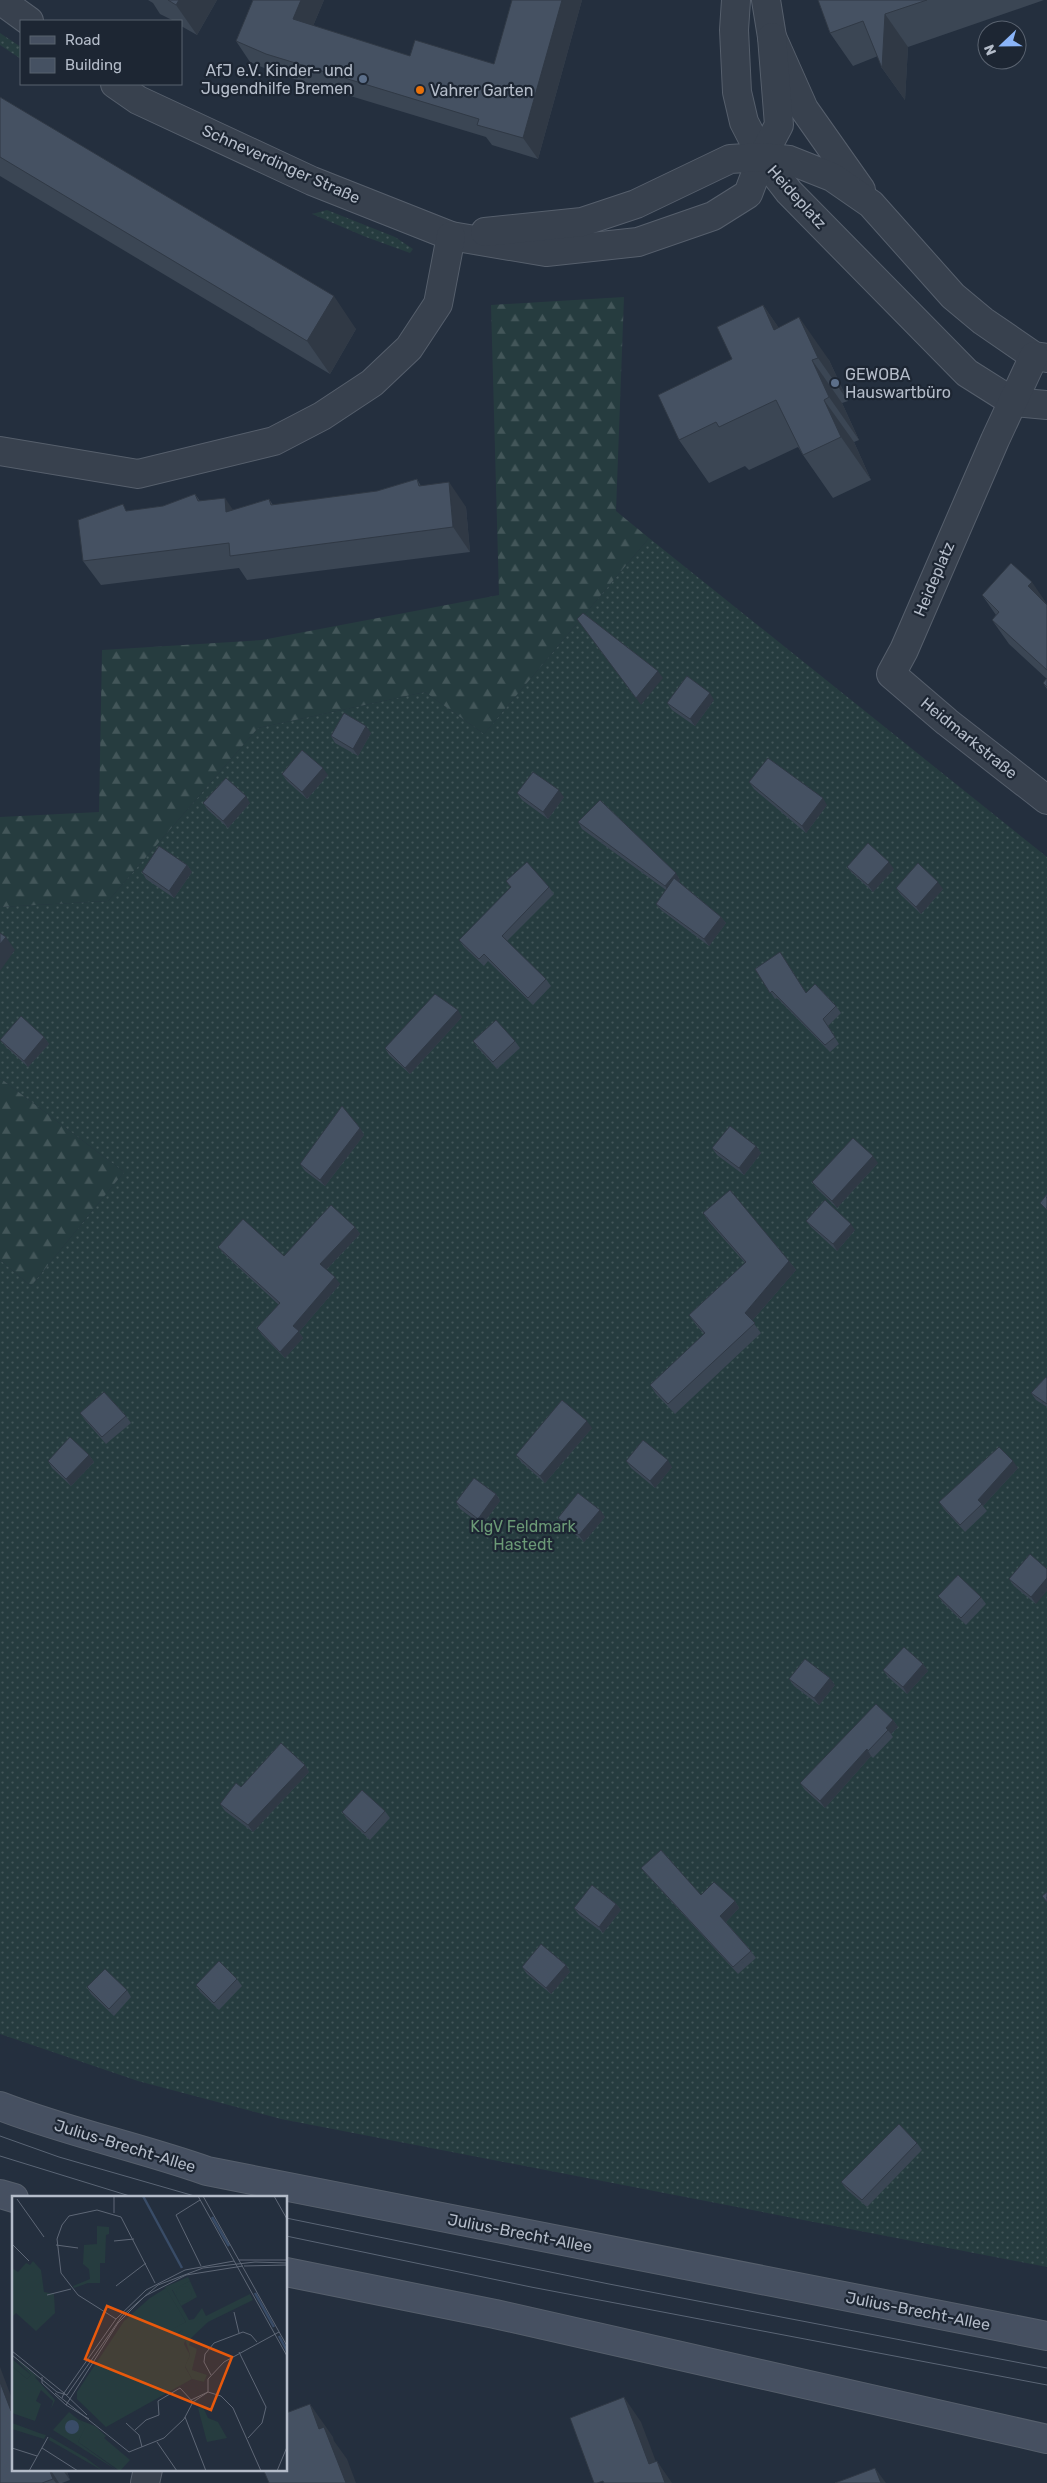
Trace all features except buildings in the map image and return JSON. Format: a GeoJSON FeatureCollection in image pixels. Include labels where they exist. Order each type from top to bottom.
{"type":"FeatureCollection","features":[{"type":"Feature","properties":{"kind":"main road","name":"Julius-Brecht-Allee"},"geometry":{"type":"LineString","coordinates":[[0,2106],[23,2115],[159,2154],[207,2171],[1047,2336]]}},
{"type":"Feature","properties":{"kind":"main road"},"geometry":{"type":"LineString","coordinates":[[288,2272],[534,2323],[1047,2439]]}},
{"type":"Feature","properties":{"kind":"street"},"geometry":{"type":"LineString","coordinates":[[0,0],[28,20]]}},
{"type":"Feature","properties":{"kind":"street"},"geometry":{"type":"LineString","coordinates":[[736,0],[734,30],[737,92],[744,122],[762,157]]}},
{"type":"Feature","properties":{"kind":"street"},"geometry":{"type":"LineString","coordinates":[[762,157],[779,125],[772,37],[766,0]]}},
{"type":"Feature","properties":{"kind":"street"},"geometry":{"type":"LineString","coordinates":[[772,37],[804,109],[871,204]]}},
{"type":"Feature","properties":{"kind":"street","name":"Schneverdinger Straße"},"geometry":{"type":"LineString","coordinates":[[117,85],[138,100],[312,181],[451,236],[546,252],[638,242],[713,216],[748,194],[762,157],[730,159],[636,204],[582,222],[451,236]]}},
{"type":"Feature","properties":{"kind":"street","name":"Heideplatz"},"geometry":{"type":"LineString","coordinates":[[762,157],[789,160],[832,177],[871,204],[953,296],[983,321],[1041,357],[1013,402],[904,650],[891,674]]}},
{"type":"Feature","properties":{"kind":"street","name":"Heideplatz"},"geometry":{"type":"LineString","coordinates":[[762,157],[789,192],[967,374],[1013,402]]}},
{"type":"Feature","properties":{"kind":"street"},"geometry":{"type":"LineString","coordinates":[[0,451],[138,474],[274,441],[322,416],[372,383],[409,348],[438,304],[451,236]]}},
{"type":"Feature","properties":{"kind":"street"},"geometry":{"type":"LineString","coordinates":[[1013,402],[1047,405]]}},
{"type":"Feature","properties":{"kind":"street","name":"Heidmarkstraße"},"geometry":{"type":"LineString","coordinates":[[891,674],[948,722],[1047,800]]}},
{"type":"Feature","properties":{"kind":"street"},"geometry":{"type":"LineString","coordinates":[[145,2483],[148,2470]]}},
{"type":"Feature","properties":{"kind":"green space"},"geometry":{"type":"Polygon","coordinates":[[[0,33],[20,46],[20,58],[0,45],[0,33]]]}},
{"type":"Feature","properties":{"kind":"green space"},"geometry":{"type":"Polygon","coordinates":[[[327,210],[395,237],[413,249],[410,253],[312,214],[327,210]]]}},
{"type":"Feature","properties":{"kind":"green space"},"geometry":{"type":"Polygon","coordinates":[[[624,297],[616,511],[649,538],[484,734],[425,692],[258,728],[108,901],[0,907],[0,817],[99,812],[102,650],[262,640],[499,595],[491,305],[624,297]]]}},
{"type":"Feature","properties":{"kind":"green space","name":"KlgV Feldmark Hastedt"},"geometry":{"type":"Polygon","coordinates":[[[649,538],[1047,857],[1047,2267],[281,2119],[138,2081],[0,2034],[0,1260],[31,1286],[124,1172],[0,1078],[0,907],[108,901],[258,728],[425,692],[484,734],[649,538]]]}},
{"type":"Feature","properties":{"kind":"green space"},"geometry":{"type":"Polygon","coordinates":[[[0,1078],[124,1172],[31,1286],[0,1260],[0,1078]]]}},
{"type":"Feature","properties":{"kind":"tram line"},"geometry":{"type":"LineString","coordinates":[[0,2136],[59,2157],[195,2196]]}},
{"type":"Feature","properties":{"kind":"tram line"},"geometry":{"type":"LineString","coordinates":[[0,2156],[130,2196]]}},
{"type":"Feature","properties":{"kind":"tram line"},"geometry":{"type":"LineString","coordinates":[[288,2218],[609,2284],[1047,2368]]}},
{"type":"Feature","properties":{"kind":"tram line"},"geometry":{"type":"LineString","coordinates":[[288,2236],[531,2287],[1047,2385]]}},
{"type":"Feature","properties":{"kind":"place","name":"AfJ e.V. Kinder- und Jugendhilfe Bremen"},"geometry":{"type":"Point","coordinates":[363,79]}},
{"type":"Feature","properties":{"kind":"place","name":"Vahrer Garten"},"geometry":{"type":"Point","coordinates":[420,90]}},
{"type":"Feature","properties":{"kind":"place","name":"GEWOBA Hauswartbüro"},"geometry":{"type":"Point","coordinates":[835,383]}}]}
